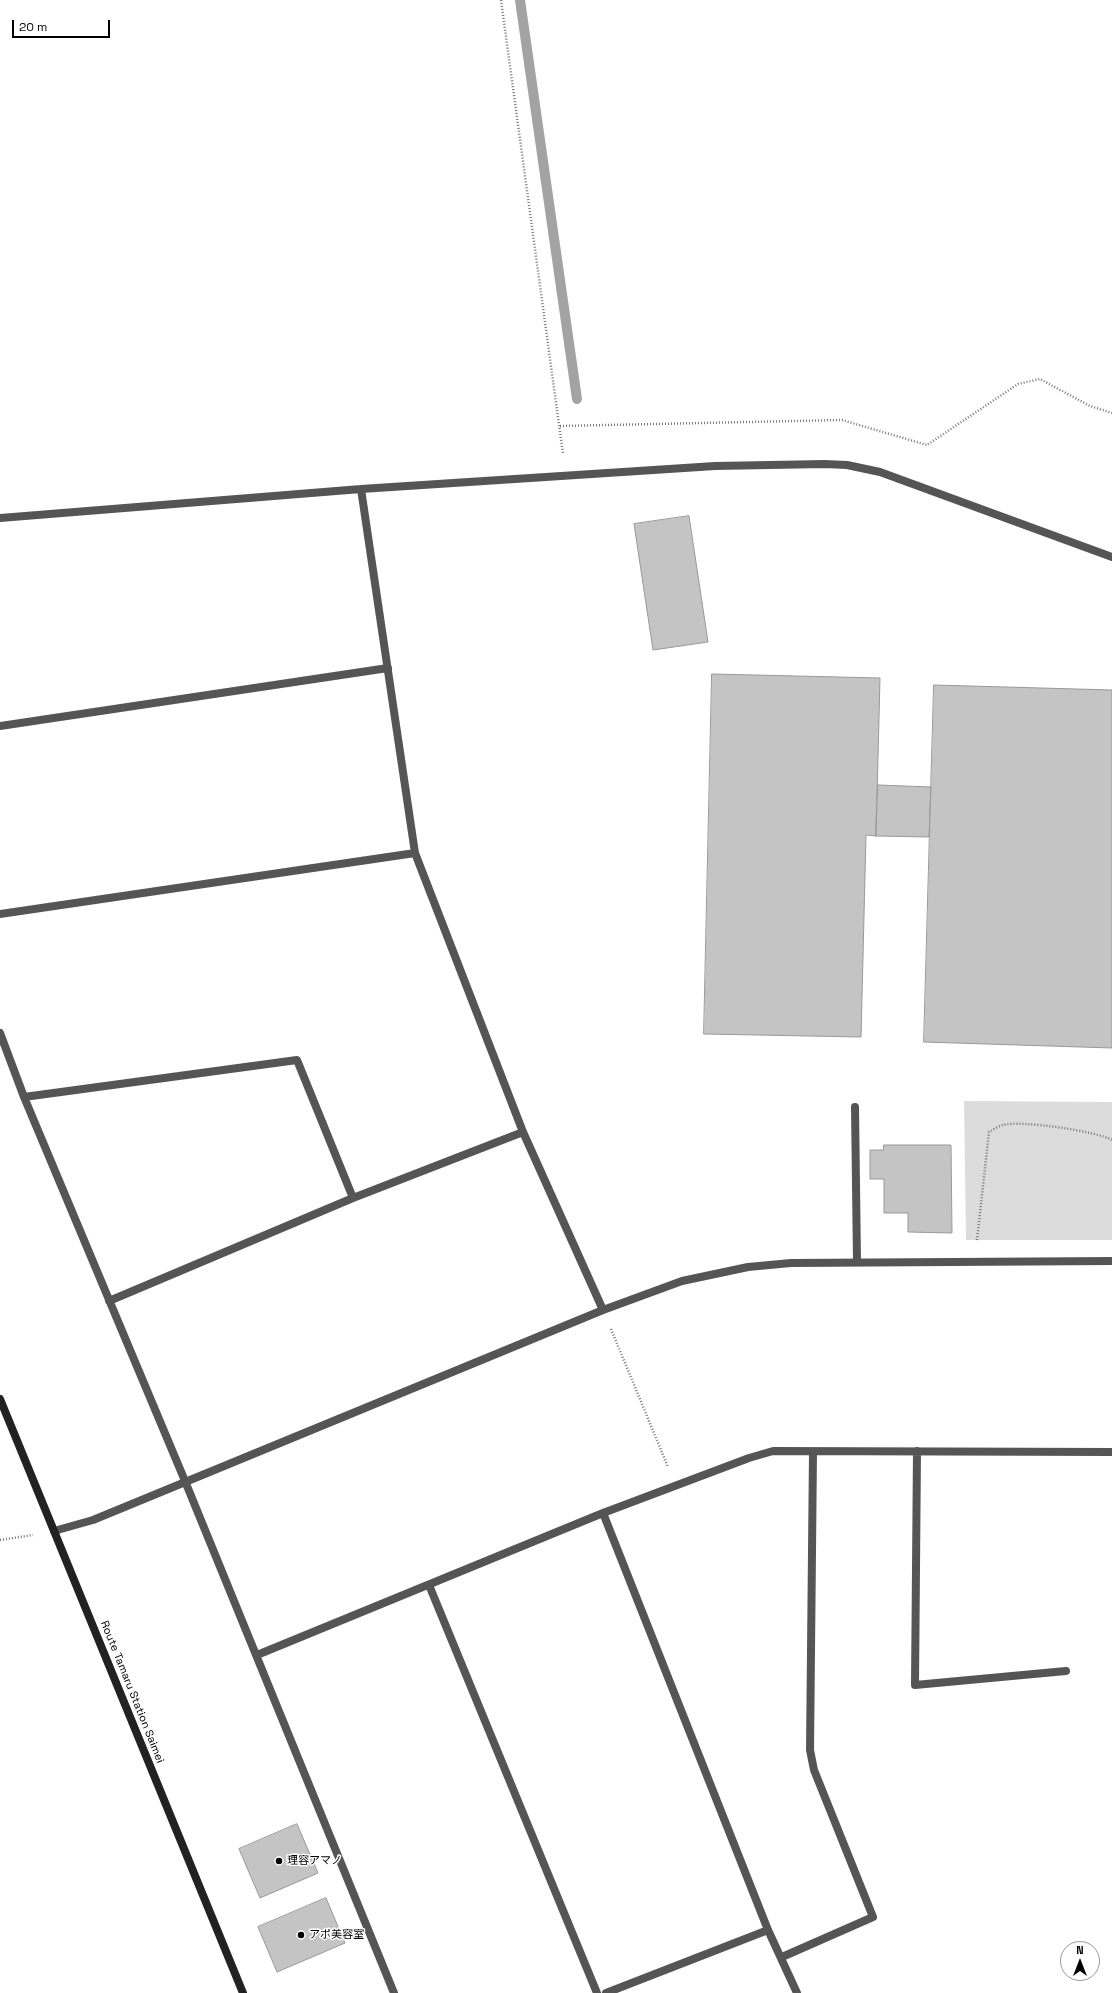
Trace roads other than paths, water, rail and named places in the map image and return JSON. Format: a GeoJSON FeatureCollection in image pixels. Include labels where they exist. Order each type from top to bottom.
{"type":"FeatureCollection","features":[{"type":"Feature","properties":{"kind":"main road","name":"Route Tamaru Station Saimei"},"geometry":{"type":"LineString","coordinates":[[0,1400],[243,1993]]}},
{"type":"Feature","properties":{"kind":"street"},"geometry":{"type":"LineString","coordinates":[[0,518],[360,489],[795,463],[848,465],[880,472],[1112,557]]}},
{"type":"Feature","properties":{"kind":"street"},"geometry":{"type":"LineString","coordinates":[[360,489],[415,854],[523,1132],[603,1310]]}},
{"type":"Feature","properties":{"kind":"street"},"geometry":{"type":"LineString","coordinates":[[0,726],[388,668]]}},
{"type":"Feature","properties":{"kind":"street"},"geometry":{"type":"LineString","coordinates":[[0,914],[415,854]]}},
{"type":"Feature","properties":{"kind":"street"},"geometry":{"type":"LineString","coordinates":[[0,1033],[24,1098],[257,1655],[394,1993]]}},
{"type":"Feature","properties":{"kind":"street"},"geometry":{"type":"LineString","coordinates":[[24,1098],[297,1060],[353,1198]]}},
{"type":"Feature","properties":{"kind":"street"},"geometry":{"type":"LineString","coordinates":[[855,1107],[857,1262]]}},
{"type":"Feature","properties":{"kind":"street"},"geometry":{"type":"LineString","coordinates":[[109,1300],[353,1198],[523,1132]]}},
{"type":"Feature","properties":{"kind":"street"},"geometry":{"type":"LineString","coordinates":[[54,1531],[93,1520],[603,1310],[682,1281],[748,1267],[784,1264],[857,1262],[1112,1261]]}},
{"type":"Feature","properties":{"kind":"street"},"geometry":{"type":"LineString","coordinates":[[257,1655],[603,1513],[749,1458],[773,1451],[1112,1452]]}},
{"type":"Feature","properties":{"kind":"street"},"geometry":{"type":"LineString","coordinates":[[917,1451],[915,1685],[1066,1671]]}},
{"type":"Feature","properties":{"kind":"street"},"geometry":{"type":"LineString","coordinates":[[782,1957],[873,1917],[814,1770],[810,1750],[813,1452]]}},
{"type":"Feature","properties":{"kind":"street"},"geometry":{"type":"LineString","coordinates":[[603,1513],[768,1930],[782,1957],[797,1993]]}},
{"type":"Feature","properties":{"kind":"street"},"geometry":{"type":"LineString","coordinates":[[429,1585],[597,1993]]}},
{"type":"Feature","properties":{"kind":"street"},"geometry":{"type":"LineString","coordinates":[[606,1993],[768,1930]]}},
{"type":"Feature","properties":{"kind":"waterway"},"geometry":{"type":"LineString","coordinates":[[520,0],[577,399]]}},
{"type":"Feature","properties":{"kind":"place","name":"理容アマノ"},"geometry":{"type":"Point","coordinates":[279,1861]}},
{"type":"Feature","properties":{"kind":"place","name":"アポ美容室"},"geometry":{"type":"Point","coordinates":[301,1935]}}]}
